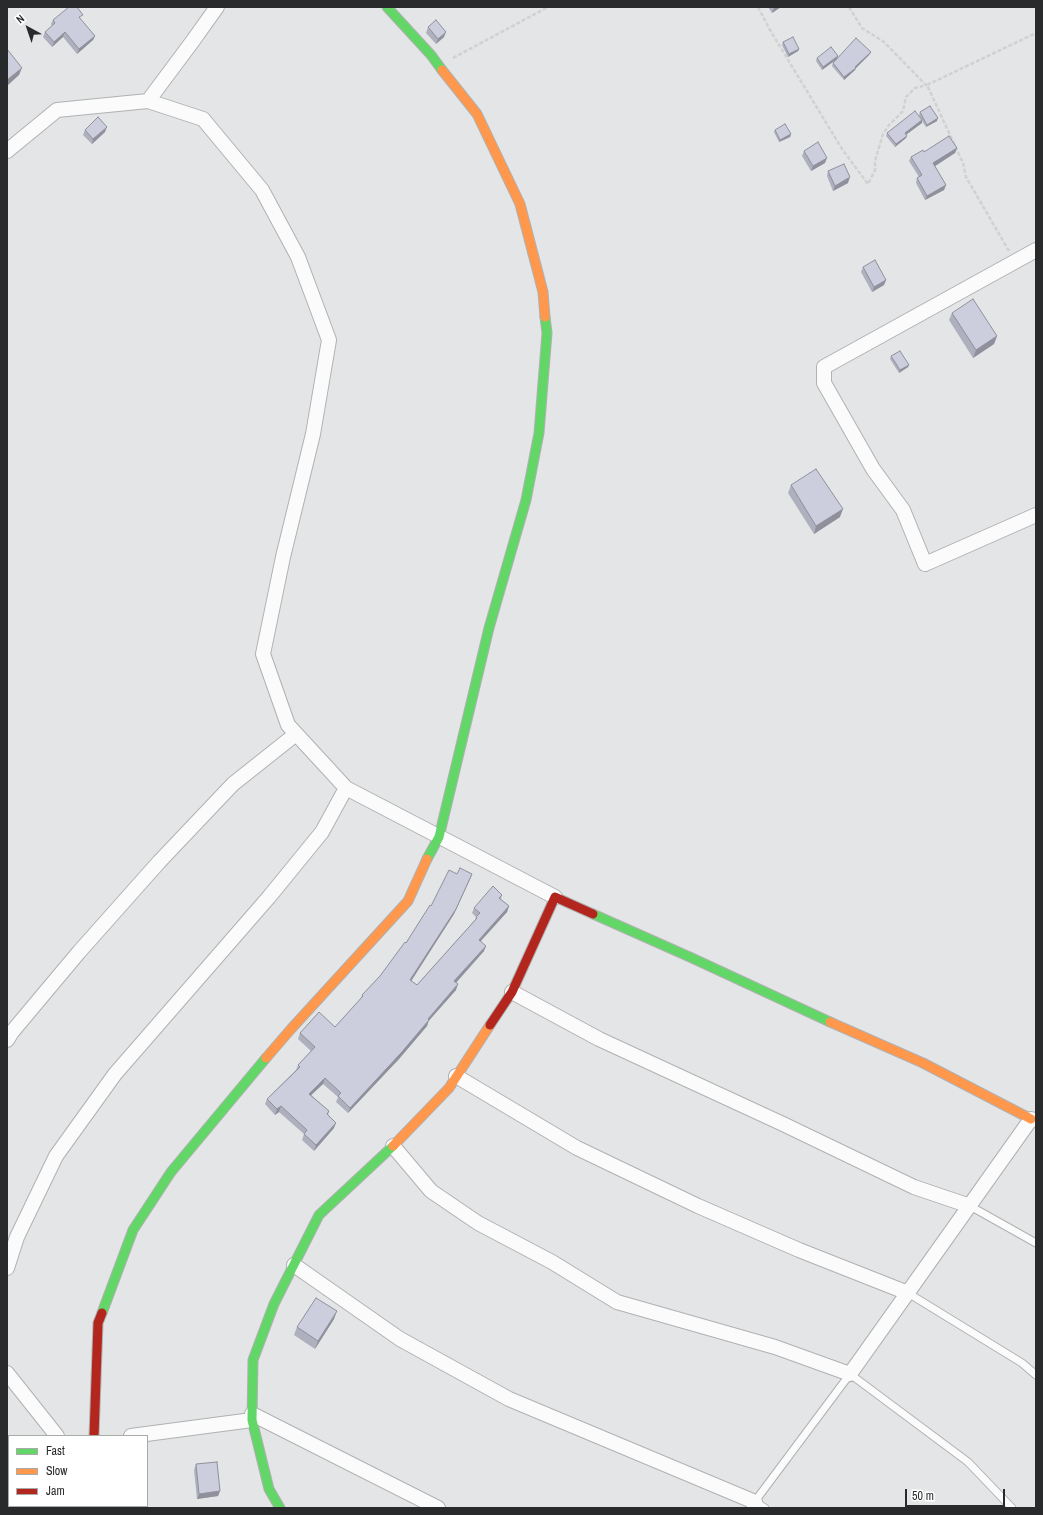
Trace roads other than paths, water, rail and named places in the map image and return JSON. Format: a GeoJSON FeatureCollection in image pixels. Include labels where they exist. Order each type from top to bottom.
{"type":"FeatureCollection","features":[{"type":"Feature","properties":{"kind":"street"},"geometry":{"type":"LineString","coordinates":[[148,101],[217,7]]}},
{"type":"Feature","properties":{"kind":"street"},"geometry":{"type":"LineString","coordinates":[[94,1435],[98,1323],[133,1230],[171,1172],[181,1160],[291,1029],[408,901],[425,862],[439,837],[489,628],[526,500],[539,433],[547,333],[543,292],[520,204],[477,114],[439,66],[387,7]]}},
{"type":"Feature","properties":{"kind":"street"},"geometry":{"type":"LineString","coordinates":[[7,151],[57,110],[148,101],[203,119],[262,190],[298,257],[329,340],[313,434],[282,557],[263,654],[288,725],[346,788],[555,897],[692,958],[820,1018],[923,1063],[1034,1120],[970,1206],[850,1374],[775,1347],[617,1302],[552,1262],[478,1223],[431,1191],[393,1146]]}},
{"type":"Feature","properties":{"kind":"street"},"geometry":{"type":"LineString","coordinates":[[1036,250],[824,366],[824,383],[873,469],[903,510],[925,564],[1036,515]]}},
{"type":"Feature","properties":{"kind":"street"},"geometry":{"type":"LineString","coordinates":[[7,1040],[79,952],[159,862],[233,784],[296,734]]}},
{"type":"Feature","properties":{"kind":"street"},"geometry":{"type":"LineString","coordinates":[[7,1268],[17,1237],[56,1156],[116,1074],[269,897],[322,832],[346,788]]}},
{"type":"Feature","properties":{"kind":"street"},"geometry":{"type":"LineString","coordinates":[[280,1508],[269,1489],[252,1417],[253,1360],[274,1304],[319,1215],[393,1146],[449,1088],[512,992],[555,897]]}},
{"type":"Feature","properties":{"kind":"street"},"geometry":{"type":"LineString","coordinates":[[512,992],[599,1039],[783,1124],[914,1187],[970,1206]]}},
{"type":"Feature","properties":{"kind":"street"},"geometry":{"type":"LineString","coordinates":[[456,1076],[577,1148],[712,1212],[799,1250],[908,1293]]}},
{"type":"Feature","properties":{"kind":"street"},"geometry":{"type":"LineString","coordinates":[[294,1265],[400,1339],[509,1399],[757,1506]]}},
{"type":"Feature","properties":{"kind":"street"},"geometry":{"type":"LineString","coordinates":[[7,1373],[56,1435]]}},
{"type":"Feature","properties":{"kind":"street"},"geometry":{"type":"LineString","coordinates":[[137,1435],[252,1417],[438,1508]]}},
{"type":"Feature","properties":{"kind":"lane"},"geometry":{"type":"LineString","coordinates":[[970,1206],[1036,1243]]}},
{"type":"Feature","properties":{"kind":"lane"},"geometry":{"type":"LineString","coordinates":[[908,1293],[1036,1374]]}},
{"type":"Feature","properties":{"kind":"lane"},"geometry":{"type":"LineString","coordinates":[[757,1506],[850,1374],[968,1462],[1012,1508]]}}]}
